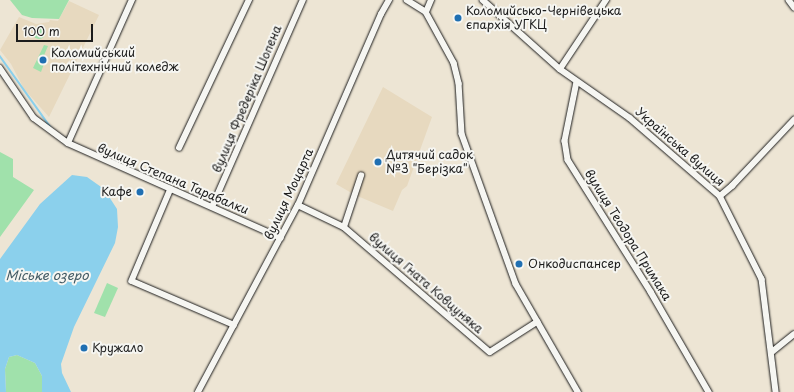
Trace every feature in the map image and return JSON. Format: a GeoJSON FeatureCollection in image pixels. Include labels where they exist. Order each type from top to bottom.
{"type":"FeatureCollection","features":[{"type":"Feature","properties":{"kind":"street"},"geometry":{"type":"LineString","coordinates":[[68,143],[132,0]]}},
{"type":"Feature","properties":{"kind":"street"},"geometry":{"type":"LineString","coordinates":[[179,148],[248,0]]}},
{"type":"Feature","properties":{"kind":"street","name":"вулиця Фредеріка Шопена"},"geometry":{"type":"LineString","coordinates":[[212,207],[302,0]]}},
{"type":"Feature","properties":{"kind":"street","name":"вулиця Моцарта"},"geometry":{"type":"LineString","coordinates":[[198,392],[298,205],[381,14],[389,0]]}},
{"type":"Feature","properties":{"kind":"street"},"geometry":{"type":"LineString","coordinates":[[407,0],[426,12],[456,70],[461,128],[470,163],[516,284],[578,392]]}},
{"type":"Feature","properties":{"kind":"street"},"geometry":{"type":"LineString","coordinates":[[426,12],[431,0]]}},
{"type":"Feature","properties":{"kind":"street","name":"Українська вулиця"},"geometry":{"type":"LineString","coordinates":[[483,0],[560,69],[630,118],[720,196],[762,279],[776,392]]}},
{"type":"Feature","properties":{"kind":"street"},"geometry":{"type":"LineString","coordinates":[[560,69],[606,0]]}},
{"type":"Feature","properties":{"kind":"street"},"geometry":{"type":"LineString","coordinates":[[789,0],[794,6]]}},
{"type":"Feature","properties":{"kind":"street","name":"вулиця Степана Тарабалки"},"geometry":{"type":"LineString","coordinates":[[0,68],[19,99],[44,128],[58,137],[68,143],[281,238]]}},
{"type":"Feature","properties":{"kind":"street","name":"вулиця Теодора Примака"},"geometry":{"type":"LineString","coordinates":[[577,82],[565,141],[568,160],[651,292],[709,392]]}},
{"type":"Feature","properties":{"kind":"street"},"geometry":{"type":"LineString","coordinates":[[720,196],[732,186],[794,120]]}},
{"type":"Feature","properties":{"kind":"street"},"geometry":{"type":"LineString","coordinates":[[344,227],[361,176]]}},
{"type":"Feature","properties":{"kind":"street"},"geometry":{"type":"LineString","coordinates":[[171,189],[132,281],[234,325]]}},
{"type":"Feature","properties":{"kind":"street","name":"вулиця Гната Ковцуняка"},"geometry":{"type":"LineString","coordinates":[[298,205],[344,227],[490,352],[537,322]]}},
{"type":"Feature","properties":{"kind":"street"},"geometry":{"type":"LineString","coordinates":[[772,352],[794,334]]}},
{"type":"Feature","properties":{"kind":"shaded area","name":"Коломийський політехнічний коледж"},"geometry":{"type":"Polygon","coordinates":[[[69,1],[99,15],[49,117],[24,89],[11,64],[0,50],[19,17],[36,24],[49,22],[50,20],[58,21],[69,1]]]}},
{"type":"Feature","properties":{"kind":"shaded area"},"geometry":{"type":"Polygon","coordinates":[[[383,87],[432,117],[407,186],[402,190],[393,211],[355,195],[336,184],[383,87]]]}},
{"type":"Feature","properties":{"kind":"green space"},"geometry":{"type":"Polygon","coordinates":[[[10,0],[69,0],[59,19],[32,18],[22,15],[10,0]]]}},
{"type":"Feature","properties":{"kind":"green space"},"geometry":{"type":"Polygon","coordinates":[[[39,27],[43,29],[45,33],[43,37],[39,39],[35,37],[33,33],[35,29],[39,27]]]}},
{"type":"Feature","properties":{"kind":"green space"},"geometry":{"type":"Polygon","coordinates":[[[44,45],[48,46],[42,60],[45,61],[41,72],[33,68],[44,45]]]}},
{"type":"Feature","properties":{"kind":"green space"},"geometry":{"type":"Polygon","coordinates":[[[0,152],[13,159],[13,177],[34,190],[0,237],[0,152]]]}},
{"type":"Feature","properties":{"kind":"green space"},"geometry":{"type":"Polygon","coordinates":[[[107,283],[118,288],[105,317],[94,313],[107,283]]]}},
{"type":"Feature","properties":{"kind":"green space"},"geometry":{"type":"Polygon","coordinates":[[[17,355],[35,363],[42,376],[42,392],[6,392],[5,369],[9,357],[17,355]]]}},
{"type":"Feature","properties":{"kind":"water","name":"Міське озеро"},"geometry":{"type":"Polygon","coordinates":[[[72,175],[87,177],[104,189],[117,209],[118,227],[115,243],[74,327],[61,364],[62,373],[71,392],[42,392],[42,376],[35,363],[17,355],[9,357],[5,369],[6,392],[0,392],[0,259],[40,204],[72,175]]]}},
{"type":"Feature","properties":{"kind":"waterway"},"geometry":{"type":"LineString","coordinates":[[0,56],[52,129]]}},
{"type":"Feature","properties":{"kind":"place","name":"Коломийсько-Чернівецька єпархія УГКЦ"},"geometry":{"type":"Point","coordinates":[458,18]}},
{"type":"Feature","properties":{"kind":"place","name":"Коломийський політехнічний коледж"},"geometry":{"type":"Point","coordinates":[43,60]}},
{"type":"Feature","properties":{"kind":"place","name":"Дитячий садок №3 \"Берізка\""},"geometry":{"type":"Point","coordinates":[378,162]}},
{"type":"Feature","properties":{"kind":"place","name":"Кафе"},"geometry":{"type":"Point","coordinates":[140,192]}},
{"type":"Feature","properties":{"kind":"place","name":"Онкодиспансер"},"geometry":{"type":"Point","coordinates":[519,264]}},
{"type":"Feature","properties":{"kind":"place","name":"Кружало"},"geometry":{"type":"Point","coordinates":[84,348]}}]}
